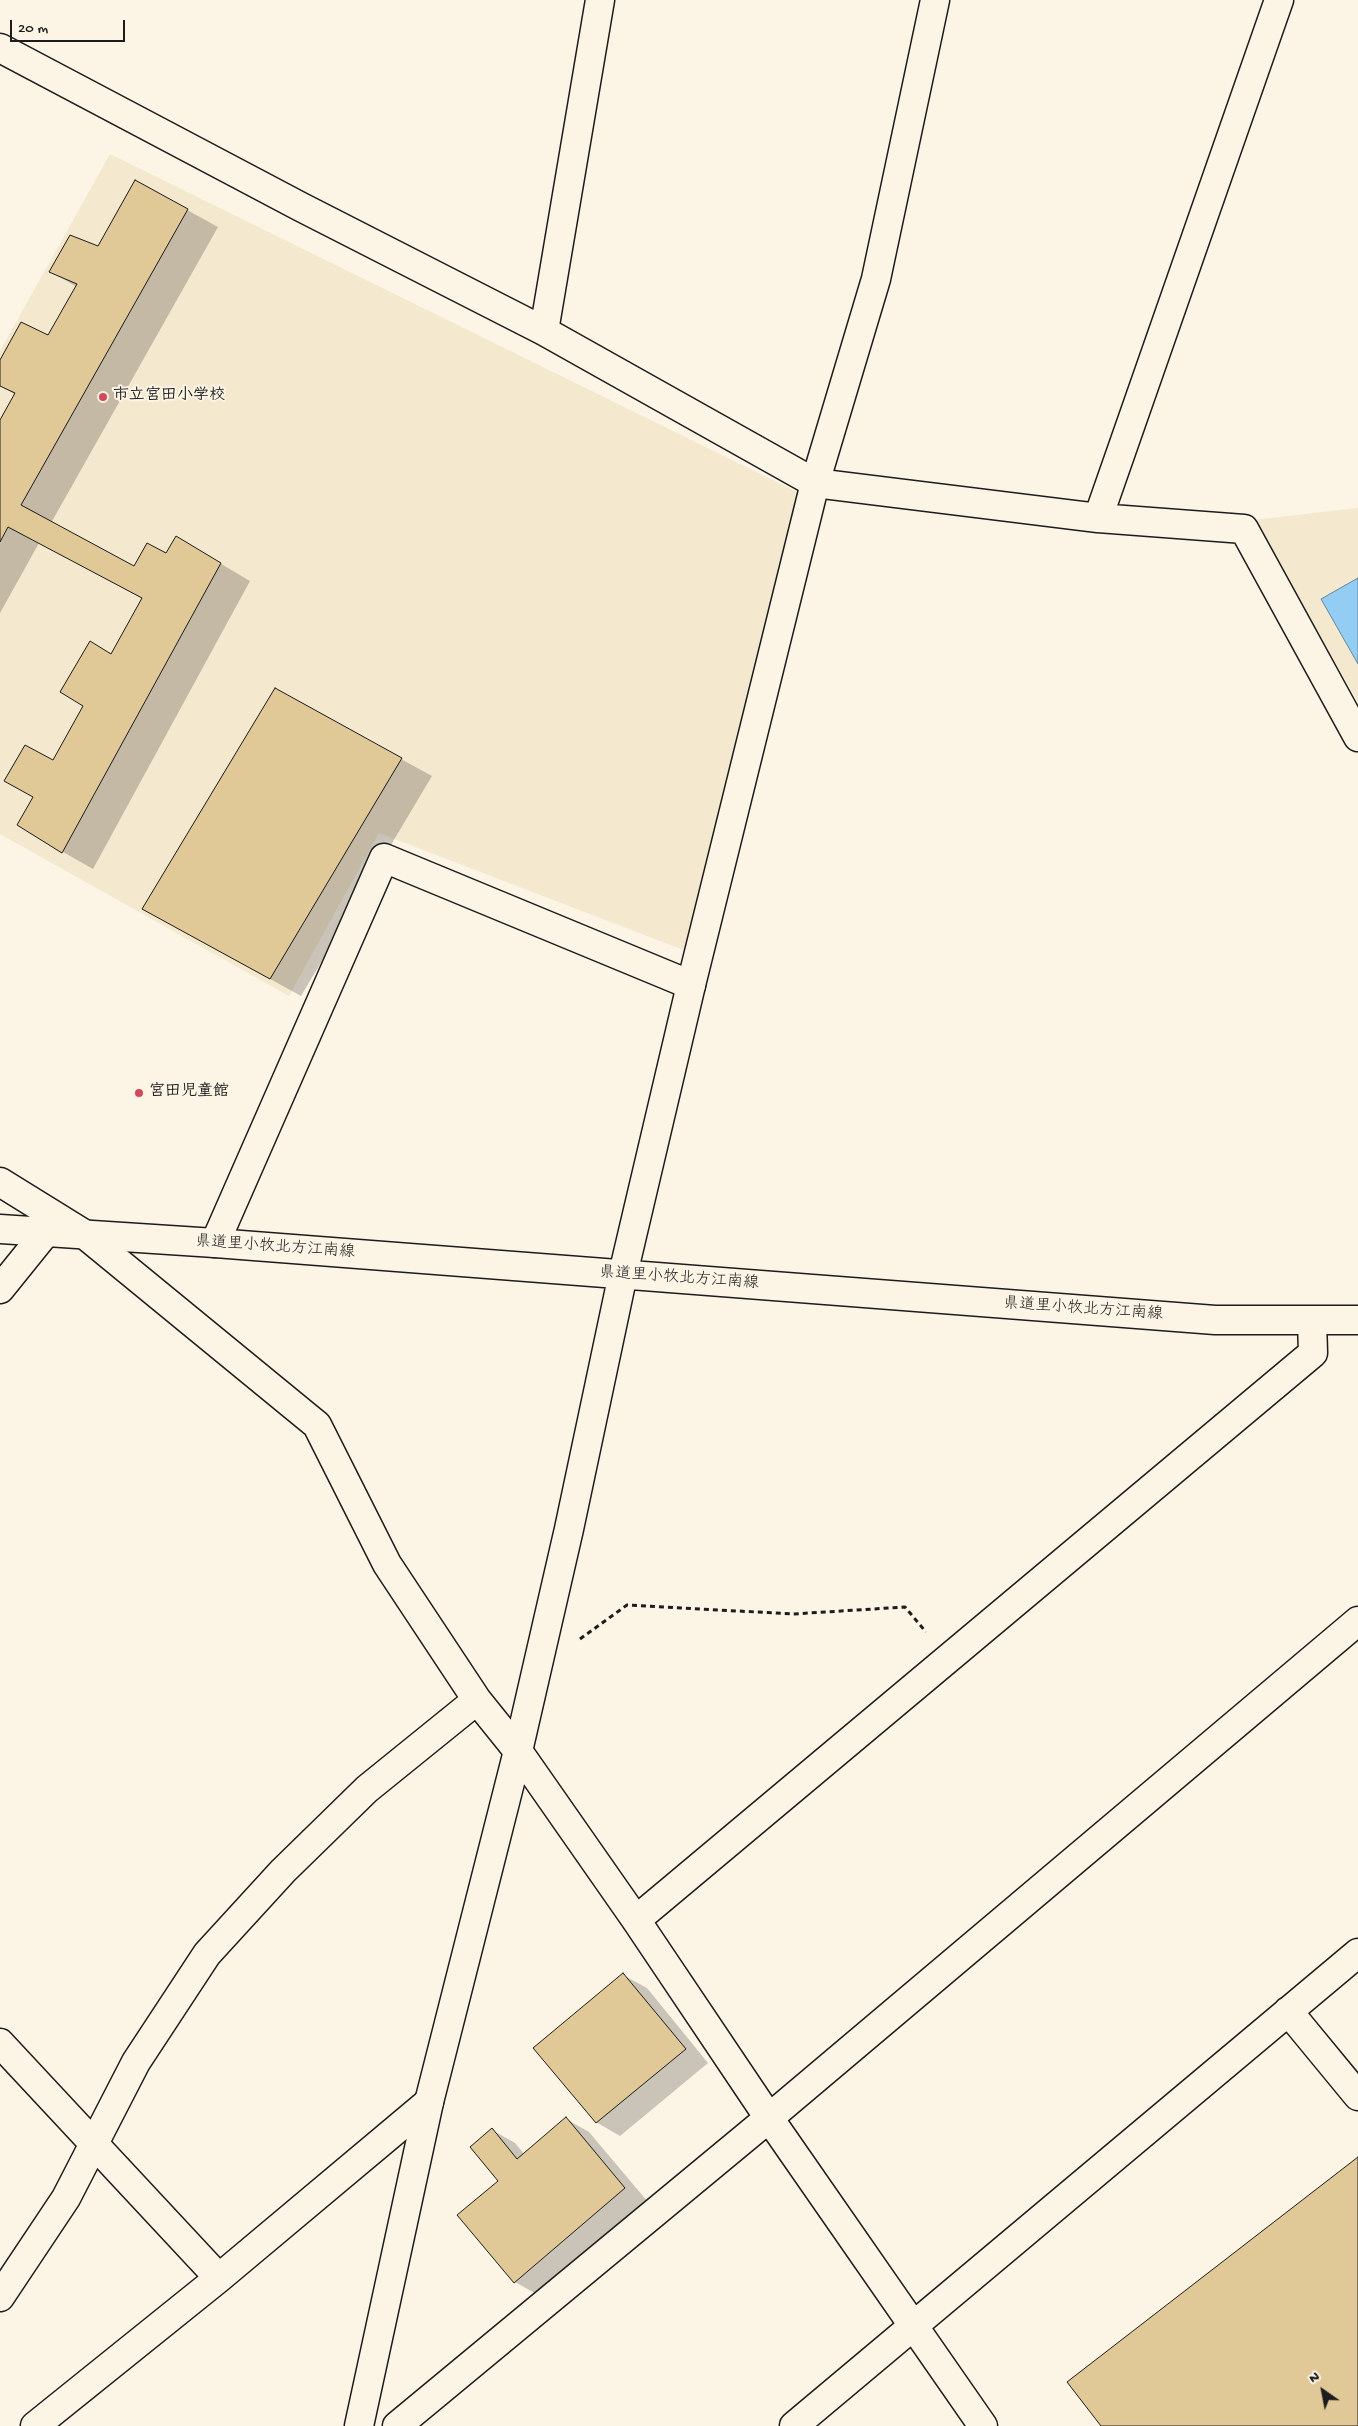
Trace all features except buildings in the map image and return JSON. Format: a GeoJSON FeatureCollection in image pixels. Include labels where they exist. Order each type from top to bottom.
{"type":"FeatureCollection","features":[{"type":"Feature","properties":{"kind":"street"},"geometry":{"type":"LineString","coordinates":[[544,331],[600,0]]}},
{"type":"Feature","properties":{"kind":"street"},"geometry":{"type":"LineString","coordinates":[[360,2426],[429,2102],[518,1751],[623,1274],[691,985],[815,483],[876,279],[935,0]]}},
{"type":"Feature","properties":{"kind":"street"},"geometry":{"type":"LineString","coordinates":[[1098,518],[1279,0]]}},
{"type":"Feature","properties":{"kind":"street"},"geometry":{"type":"LineString","coordinates":[[0,48],[301,207],[544,331],[815,483],[1098,518],[1244,529],[1358,737]]}},
{"type":"Feature","properties":{"kind":"street"},"geometry":{"type":"LineString","coordinates":[[215,1243],[384,858],[691,985]]}},
{"type":"Feature","properties":{"kind":"street"},"geometry":{"type":"LineString","coordinates":[[0,1182],[84,1234],[317,1425],[387,1564],[477,1700],[518,1751],[636,1920],[769,2118],[983,2426]]}},
{"type":"Feature","properties":{"kind":"street","name":"県道里小牧北方江南線"},"geometry":{"type":"LineString","coordinates":[[0,1229],[215,1243],[1215,1320],[1358,1320]]}},
{"type":"Feature","properties":{"kind":"street"},"geometry":{"type":"LineString","coordinates":[[0,1289],[46,1232]]}},
{"type":"Feature","properties":{"kind":"street"},"geometry":{"type":"LineString","coordinates":[[636,1920],[1313,1354],[1312,1321]]}},
{"type":"Feature","properties":{"kind":"street"},"geometry":{"type":"LineString","coordinates":[[397,2426],[769,2118],[1358,1621]]}},
{"type":"Feature","properties":{"kind":"street"},"geometry":{"type":"LineString","coordinates":[[0,2297],[66,2198],[136,2062],[207,1954],[283,1870],[367,1789],[477,1700]]}},
{"type":"Feature","properties":{"kind":"street"},"geometry":{"type":"LineString","coordinates":[[794,2426],[1358,1953]]}},
{"type":"Feature","properties":{"kind":"street"},"geometry":{"type":"LineString","coordinates":[[1288,2012],[1358,2096]]}},
{"type":"Feature","properties":{"kind":"street"},"geometry":{"type":"LineString","coordinates":[[0,2043],[219,2278]]}},
{"type":"Feature","properties":{"kind":"street"},"geometry":{"type":"LineString","coordinates":[[35,2426],[219,2278],[429,2102]]}},
{"type":"Feature","properties":{"kind":"path"},"geometry":{"type":"LineString","coordinates":[[543,1644],[576,1641],[627,1605],[792,1614],[904,1607],[949,1658]]}},
{"type":"Feature","properties":{"kind":"shaded area"},"geometry":{"type":"Polygon","coordinates":[[[110,154],[797,492],[686,951],[379,833],[289,996],[0,834],[0,351],[110,154]]]}},
{"type":"Feature","properties":{"kind":"shaded area"},"geometry":{"type":"Polygon","coordinates":[[[1358,508],[1358,702],[1253,520],[1358,508]]]}},
{"type":"Feature","properties":{"kind":"water"},"geometry":{"type":"Polygon","coordinates":[[[1358,578],[1358,664],[1321,599],[1358,578]]]}},
{"type":"Feature","properties":{"kind":"place","name":"市立宮田小学校"},"geometry":{"type":"Point","coordinates":[103,397]}},
{"type":"Feature","properties":{"kind":"place","name":"宮田児童館"},"geometry":{"type":"Point","coordinates":[139,1093]}}]}
